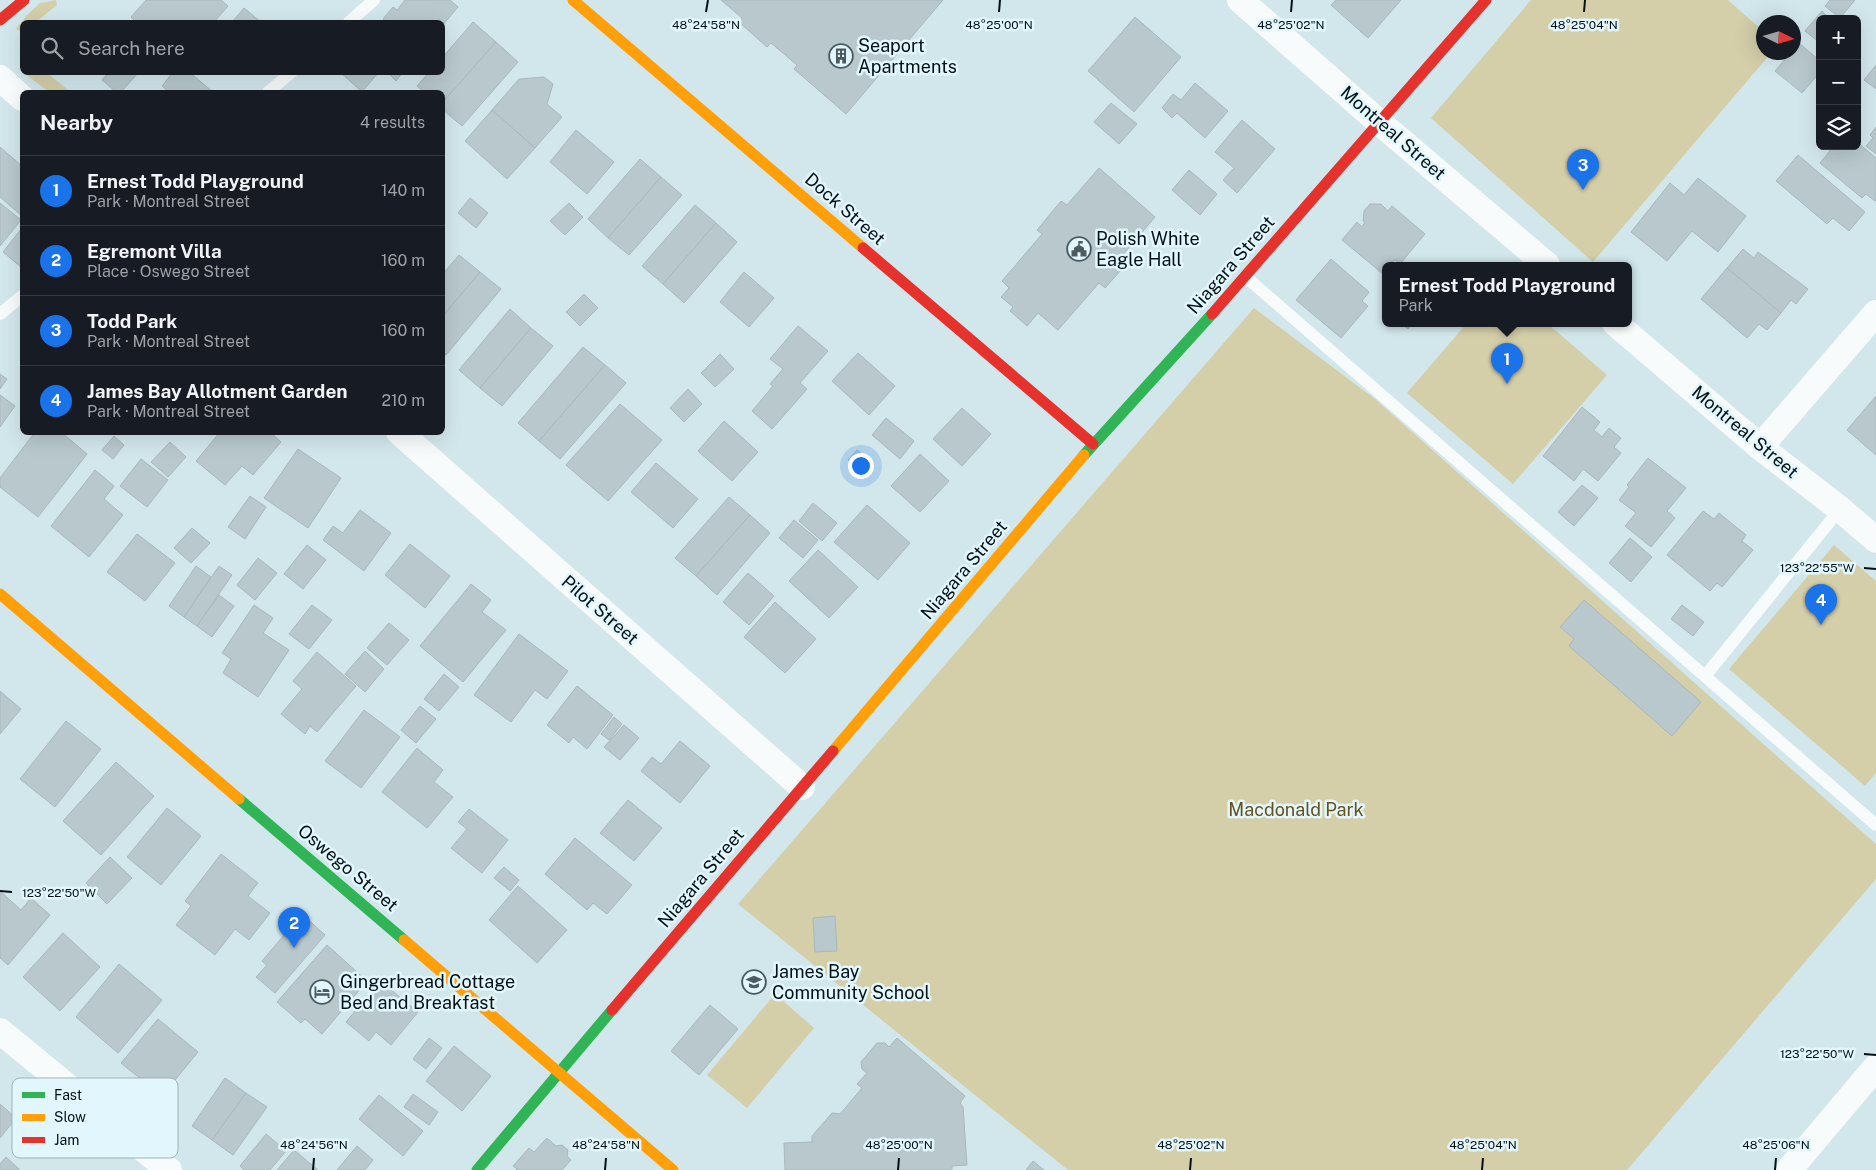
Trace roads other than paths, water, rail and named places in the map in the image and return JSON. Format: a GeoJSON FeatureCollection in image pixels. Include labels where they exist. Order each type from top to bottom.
{"type":"FeatureCollection","features":[{"type":"Feature","properties":{"kind":"street"},"geometry":{"type":"LineString","coordinates":[[0,20],[24,0]]}},
{"type":"Feature","properties":{"kind":"street","name":"Dock Street"},"geometry":{"type":"LineString","coordinates":[[573,0],[1093,444]]}},
{"type":"Feature","properties":{"kind":"street","name":"Montreal Street"},"geometry":{"type":"LineString","coordinates":[[1240,0],[1379,122],[1543,262]]}},
{"type":"Feature","properties":{"kind":"street","name":"Niagara Street"},"geometry":{"type":"LineString","coordinates":[[477,1170],[1093,444],[1246,277],[1486,0]]}},
{"type":"Feature","properties":{"kind":"street"},"geometry":{"type":"LineString","coordinates":[[0,78],[20,96]]}},
{"type":"Feature","properties":{"kind":"street"},"geometry":{"type":"LineString","coordinates":[[1760,447],[1876,313]]}},
{"type":"Feature","properties":{"kind":"street","name":"Montreal Street"},"geometry":{"type":"LineString","coordinates":[[1620,327],[1760,447],[1840,508],[1876,540]]}},
{"type":"Feature","properties":{"kind":"street","name":"Pilot Street"},"geometry":{"type":"LineString","coordinates":[[402,435],[802,787]]}},
{"type":"Feature","properties":{"kind":"street","name":"Oswego Street"},"geometry":{"type":"LineString","coordinates":[[0,594],[673,1170]]}},
{"type":"Feature","properties":{"kind":"street"},"geometry":{"type":"LineString","coordinates":[[0,1031],[57,1078]]}},
{"type":"Feature","properties":{"kind":"street"},"geometry":{"type":"LineString","coordinates":[[1789,1170],[1876,1068]]}},
{"type":"Feature","properties":{"kind":"street"},"geometry":{"type":"LineString","coordinates":[[154,1158],[169,1170]]}},
{"type":"Feature","properties":{"kind":"lane"},"geometry":{"type":"LineString","coordinates":[[351,20],[374,0]]}},
{"type":"Feature","properties":{"kind":"lane"},"geometry":{"type":"LineString","coordinates":[[270,90],[288,75]]}},
{"type":"Feature","properties":{"kind":"lane"},"geometry":{"type":"LineString","coordinates":[[1246,277],[1876,825]]}},
{"type":"Feature","properties":{"kind":"lane"},"geometry":{"type":"LineString","coordinates":[[0,314],[20,298]]}},
{"type":"Feature","properties":{"kind":"lane"},"geometry":{"type":"LineString","coordinates":[[1706,676],[1840,508]]}},
{"type":"Feature","properties":{"kind":"place","name":"Seaport Apartments"},"geometry":{"type":"Point","coordinates":[841,56]}},
{"type":"Feature","properties":{"kind":"place","name":"Todd Park"},"geometry":{"type":"Point","coordinates":[1583,190]}},
{"type":"Feature","properties":{"kind":"place","name":"Polish White Eagle Hall"},"geometry":{"type":"Point","coordinates":[1079,249]}},
{"type":"Feature","properties":{"kind":"place","name":"Ernest Todd Playground"},"geometry":{"type":"Point","coordinates":[1507,384]}},
{"type":"Feature","properties":{"kind":"place","name":"James Bay Allotment Garden"},"geometry":{"type":"Point","coordinates":[1821,625]}},
{"type":"Feature","properties":{"kind":"place","name":"Egremont Villa"},"geometry":{"type":"Point","coordinates":[294,948]}},
{"type":"Feature","properties":{"kind":"place","name":"James Bay Community School"},"geometry":{"type":"Point","coordinates":[754,982]}},
{"type":"Feature","properties":{"kind":"place","name":"Gingerbread Cottage Bed and Breakfast"},"geometry":{"type":"Point","coordinates":[322,992]}},
{"type":"Feature","properties":{"kind":"park label","name":"Macdonald Park"},"geometry":{"type":"Point","coordinates":[1296,810]}}]}
